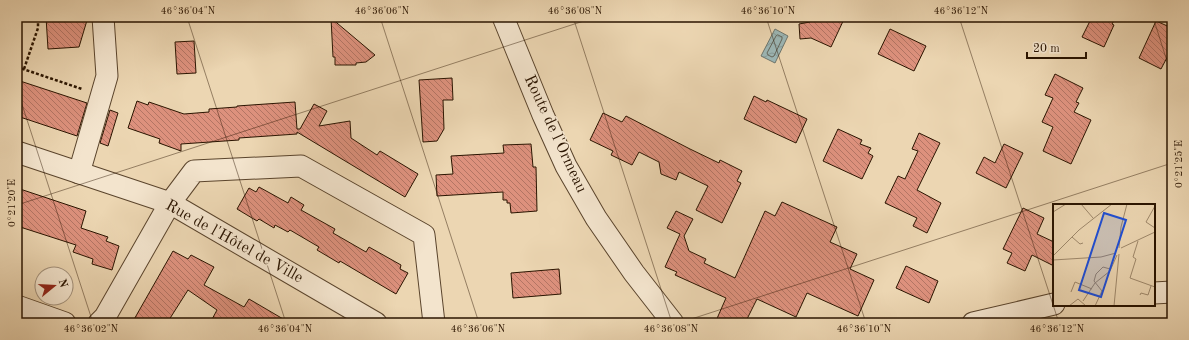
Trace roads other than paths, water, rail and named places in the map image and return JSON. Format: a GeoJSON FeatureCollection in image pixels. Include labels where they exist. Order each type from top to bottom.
{"type":"FeatureCollection","features":[{"type":"Feature","properties":{"kind":"street"},"geometry":{"type":"LineString","coordinates":[[79,173],[107,76],[103,17]]}},
{"type":"Feature","properties":{"kind":"street","name":"Route de l'Ormeau"},"geometry":{"type":"LineString","coordinates":[[503,17],[543,115],[566,166],[596,218],[634,273],[673,323]]}},
{"type":"Feature","properties":{"kind":"street","name":"Rue de l'Hôtel de Ville"},"geometry":{"type":"LineString","coordinates":[[17,152],[170,203],[376,323]]}},
{"type":"Feature","properties":{"kind":"street"},"geometry":{"type":"LineString","coordinates":[[99,323],[105,317],[170,203],[194,171],[301,166],[424,235],[434,323]]}},
{"type":"Feature","properties":{"kind":"street"},"geometry":{"type":"LineString","coordinates":[[1155,294],[1172,292]]}},
{"type":"Feature","properties":{"kind":"street"},"geometry":{"type":"LineString","coordinates":[[973,323],[1053,304]]}},
{"type":"Feature","properties":{"kind":"street"},"geometry":{"type":"LineString","coordinates":[[17,306],[65,323]]}},
{"type":"Feature","properties":{"kind":"water"},"geometry":{"type":"Polygon","coordinates":[[[775,29],[788,36],[775,63],[761,56],[775,29]]]}}]}
